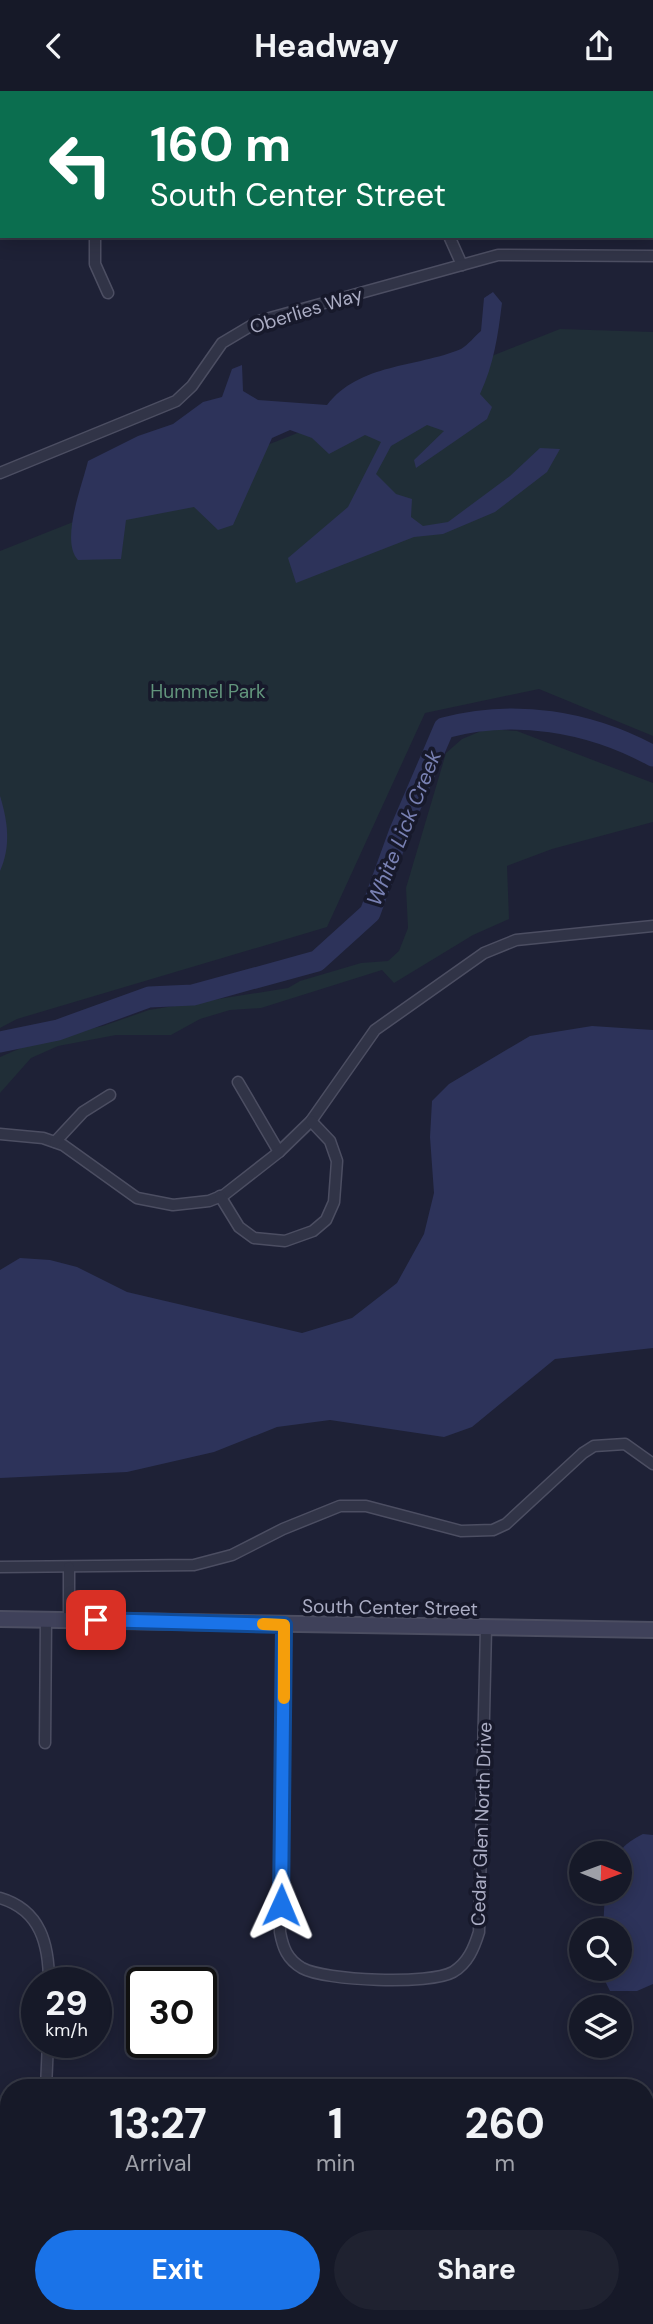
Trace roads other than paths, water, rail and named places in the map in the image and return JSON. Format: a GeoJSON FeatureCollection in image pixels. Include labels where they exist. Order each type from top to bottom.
{"type":"FeatureCollection","features":[{"type":"Feature","properties":{"kind":"main road","name":"South Center Street"},"geometry":{"type":"LineString","coordinates":[[0,1619],[653,1630]]}},
{"type":"Feature","properties":{"kind":"street"},"geometry":{"type":"LineString","coordinates":[[95,238],[94,264],[108,293]]}},
{"type":"Feature","properties":{"kind":"street"},"geometry":{"type":"LineString","coordinates":[[450,238],[462,265]]}},
{"type":"Feature","properties":{"kind":"street","name":"Oberlies Way"},"geometry":{"type":"LineString","coordinates":[[3,471],[176,401],[192,386],[222,343],[259,321],[498,255],[653,256]]}},
{"type":"Feature","properties":{"kind":"street"},"geometry":{"type":"LineString","coordinates":[[0,457],[3,471]]}},
{"type":"Feature","properties":{"kind":"street"},"geometry":{"type":"LineString","coordinates":[[0,1134],[55,1142],[137,1198],[173,1205],[220,1196],[279,1152],[311,1121],[375,1030],[484,953],[516,940],[653,926]]}},
{"type":"Feature","properties":{"kind":"street"},"geometry":{"type":"LineString","coordinates":[[238,1082],[279,1152]]}},
{"type":"Feature","properties":{"kind":"street"},"geometry":{"type":"LineString","coordinates":[[55,1142],[83,1112],[110,1095]]}},
{"type":"Feature","properties":{"kind":"street"},"geometry":{"type":"LineString","coordinates":[[220,1196],[239,1227],[254,1238],[285,1241],[313,1231],[331,1213],[337,1192],[337,1161],[330,1141],[311,1121]]}},
{"type":"Feature","properties":{"kind":"street"},"geometry":{"type":"LineString","coordinates":[[0,1567],[194,1565],[232,1555],[295,1524],[340,1506],[366,1506],[461,1531],[493,1529],[506,1524],[569,1465],[594,1446],[625,1444],[653,1464]]}},
{"type":"Feature","properties":{"kind":"street"},"geometry":{"type":"LineString","coordinates":[[69,1567],[69,1619]]}},
{"type":"Feature","properties":{"kind":"street"},"geometry":{"type":"LineString","coordinates":[[45,1742],[46,1619]]}},
{"type":"Feature","properties":{"kind":"street","name":"Cedar Glen North Drive"},"geometry":{"type":"LineString","coordinates":[[284,1625],[280,1932],[283,1949],[300,1967],[313,1973],[373,1977],[442,1977],[455,1971],[474,1948],[480,1914],[485,1628]]}},
{"type":"Feature","properties":{"kind":"street"},"geometry":{"type":"LineString","coordinates":[[0,1898],[25,1910],[37,1924],[48,1952],[48,1967]]}},
{"type":"Feature","properties":{"kind":"street"},"geometry":{"type":"LineString","coordinates":[[46,2079],[47,2058]]}},
{"type":"Feature","properties":{"kind":"water"},"geometry":{"type":"Polygon","coordinates":[[[493,292],[502,303],[492,360],[480,394],[492,407],[487,419],[416,468],[414,460],[444,431],[427,425],[391,446],[376,474],[396,494],[412,499],[411,517],[423,526],[448,522],[510,476],[540,448],[560,449],[547,472],[495,512],[443,534],[414,537],[296,583],[288,558],[348,507],[381,442],[365,435],[329,454],[312,438],[290,430],[272,438],[233,525],[218,530],[194,507],[126,520],[121,559],[78,560],[71,540],[72,527],[88,461],[138,436],[173,424],[203,402],[222,397],[232,369],[242,365],[243,391],[258,400],[327,405],[340,391],[355,381],[389,368],[464,347],[481,331],[484,298],[493,292]]]}},
{"type":"Feature","properties":{"kind":"water"},"geometry":{"type":"Polygon","coordinates":[[[0,796],[7,834],[6,852],[0,871],[0,796]]]}},
{"type":"Feature","properties":{"kind":"water"},"geometry":{"type":"Polygon","coordinates":[[[592,1026],[653,1030],[653,1348],[555,1359],[472,1427],[444,1437],[330,1420],[277,1427],[214,1452],[127,1472],[0,1478],[0,1270],[20,1258],[50,1260],[77,1267],[127,1292],[302,1333],[352,1318],[397,1283],[424,1234],[434,1193],[430,1137],[432,1101],[449,1084],[530,1036],[592,1026]]]}},
{"type":"Feature","properties":{"kind":"water"},"geometry":{"type":"Polygon","coordinates":[[[643,1834],[653,1835],[653,1984],[637,1991],[610,1991],[605,1981],[632,1981],[632,1918],[604,1918],[604,1904],[632,1904],[633,1840],[643,1834]]]}},
{"type":"Feature","properties":{"kind":"waterway","name":"White Lick Creek"},"geometry":{"type":"LineString","coordinates":[[0,1042],[58,1030],[149,997],[193,995],[317,961],[370,913],[399,833],[444,728],[497,719],[551,722],[603,734],[653,756]]}},
{"type":"Feature","properties":{"kind":"park label","name":"Hummel Park"},"geometry":{"type":"Point","coordinates":[208,691]}}]}
